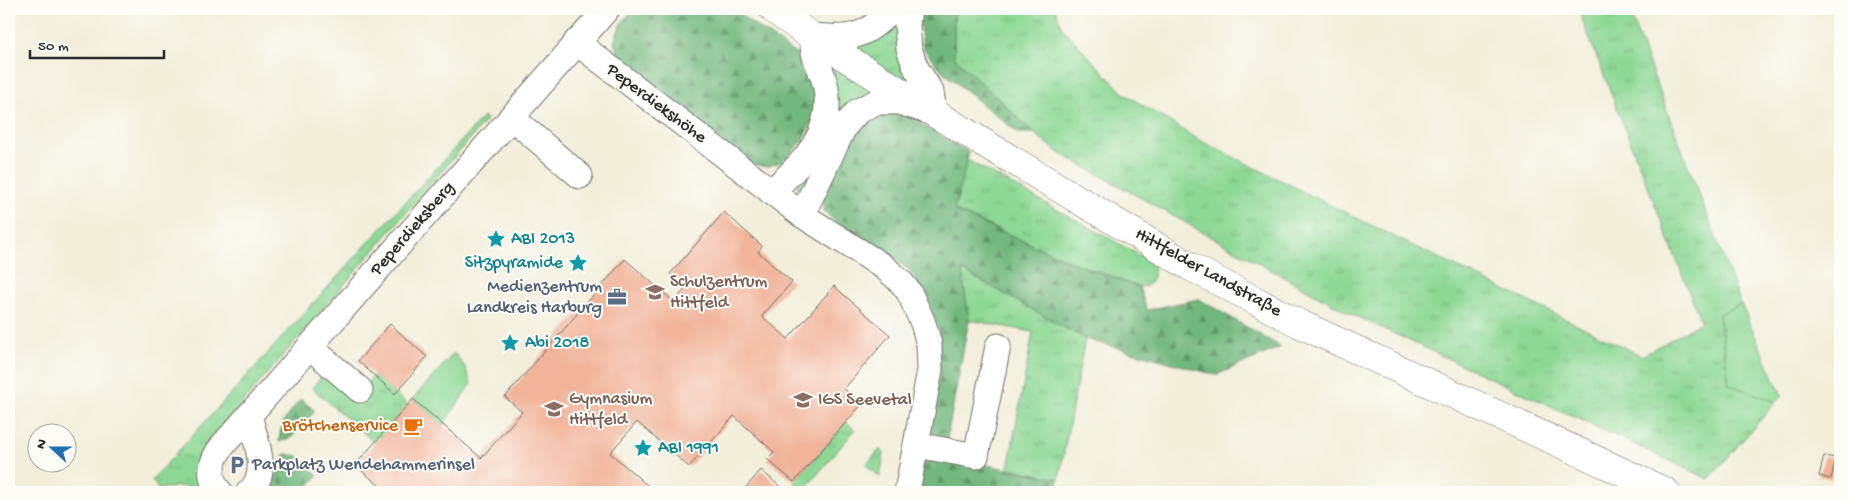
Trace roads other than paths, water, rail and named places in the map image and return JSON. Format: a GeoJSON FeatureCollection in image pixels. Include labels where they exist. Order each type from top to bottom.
{"type":"FeatureCollection","features":[{"type":"Feature","properties":{"kind":"main road","name":"Hittfelder Landstraße"},"geometry":{"type":"LineString","coordinates":[[773,9],[812,36],[934,113],[1189,266],[1300,324],[1666,492]]}},
{"type":"Feature","properties":{"kind":"street"},"geometry":{"type":"LineString","coordinates":[[576,42],[606,9]]}},
{"type":"Feature","properties":{"kind":"street"},"geometry":{"type":"LineString","coordinates":[[771,192],[809,154],[826,119],[826,90],[823,73],[815,57],[812,36],[843,38],[862,33],[875,26],[892,9]]}},
{"type":"Feature","properties":{"kind":"street"},"geometry":{"type":"LineString","coordinates":[[802,215],[844,128],[858,111],[876,102],[899,102],[934,113],[931,92],[916,68],[909,49],[907,25],[909,9]]}},
{"type":"Feature","properties":{"kind":"street","name":"Peperdieksberg"},"geometry":{"type":"LineString","coordinates":[[219,492],[212,481],[211,468],[215,455],[576,42]]}},
{"type":"Feature","properties":{"kind":"street","name":"Peperdiekshöhe"},"geometry":{"type":"LineString","coordinates":[[576,42],[802,215],[884,267],[909,292],[923,323],[929,344],[930,370],[907,492]]}},
{"type":"Feature","properties":{"kind":"street"},"geometry":{"type":"LineString","coordinates":[[511,117],[580,176]]}},
{"type":"Feature","properties":{"kind":"street"},"geometry":{"type":"LineString","coordinates":[[917,445],[976,456],[998,346]]}},
{"type":"Feature","properties":{"kind":"street"},"geometry":{"type":"LineString","coordinates":[[310,347],[360,390]]}},
{"type":"Feature","properties":{"kind":"street"},"geometry":{"type":"LineString","coordinates":[[249,416],[259,455],[260,473],[256,483],[249,492]]}},
{"type":"Feature","properties":{"kind":"place","name":"ABI 2013"},"geometry":{"type":"Point","coordinates":[496,239]}},
{"type":"Feature","properties":{"kind":"place","name":"Sitzpyramide"},"geometry":{"type":"Point","coordinates":[578,263]}},
{"type":"Feature","properties":{"kind":"place","name":"Schulzentrum Hittfeld"},"geometry":{"type":"Point","coordinates":[655,292]}},
{"type":"Feature","properties":{"kind":"place","name":"Medienzentrum Landkreis Harburg"},"geometry":{"type":"Point","coordinates":[617,297]}},
{"type":"Feature","properties":{"kind":"place","name":"Abi 2018"},"geometry":{"type":"Point","coordinates":[510,343]}},
{"type":"Feature","properties":{"kind":"place","name":"IGS Seevetal"},"geometry":{"type":"Point","coordinates":[803,400]}},
{"type":"Feature","properties":{"kind":"place","name":"Gymnasium Hittfeld"},"geometry":{"type":"Point","coordinates":[554,409]}},
{"type":"Feature","properties":{"kind":"place","name":"Brötchenservice"},"geometry":{"type":"Point","coordinates":[413,426]}},
{"type":"Feature","properties":{"kind":"place","name":"ABI 1991"},"geometry":{"type":"Point","coordinates":[643,448]}},
{"type":"Feature","properties":{"kind":"place","name":"Parkplatz Wendehammerinsel"},"geometry":{"type":"Point","coordinates":[237,465]}}]}
